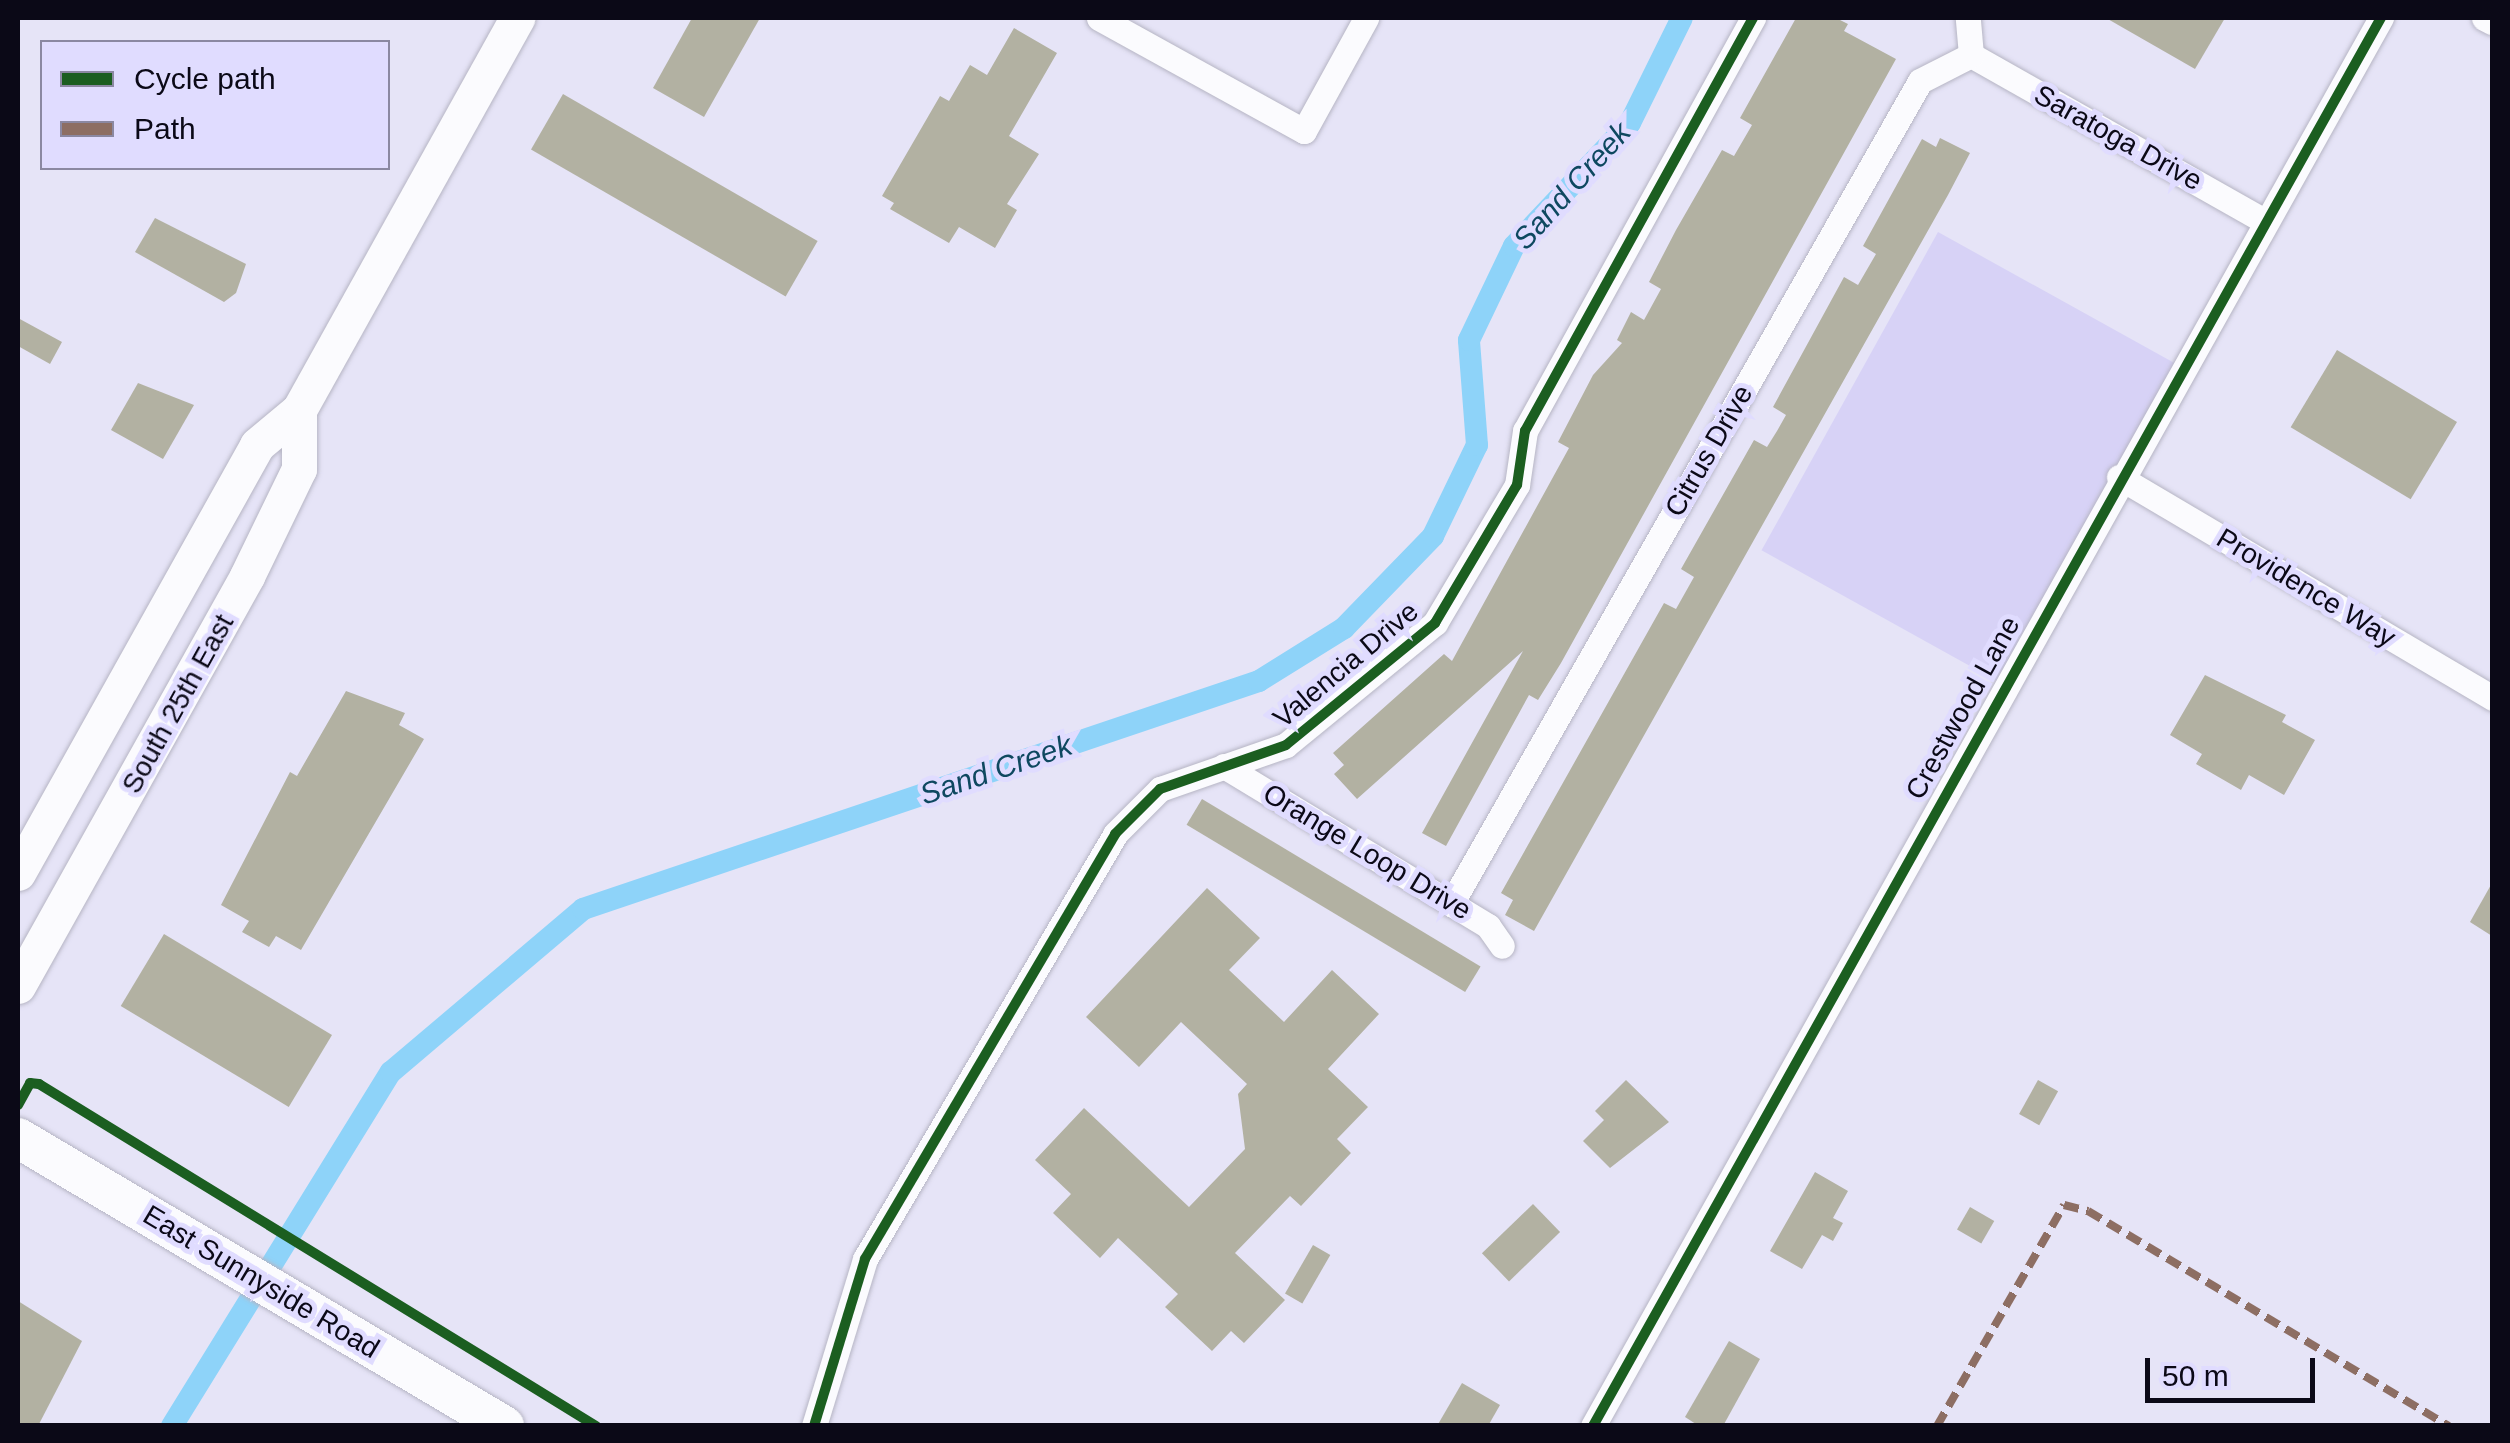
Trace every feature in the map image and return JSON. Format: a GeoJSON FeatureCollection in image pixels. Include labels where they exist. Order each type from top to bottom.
{"type":"FeatureCollection","features":[{"type":"Feature","properties":{"kind":"main road","name":"South 25th East"},"geometry":{"type":"LineString","coordinates":[[18,873],[257,445],[299,410],[517,18]]}},
{"type":"Feature","properties":{"kind":"main road","name":"South 25th East"},"geometry":{"type":"LineString","coordinates":[[18,986],[247,576],[299,469],[299,410]]}},
{"type":"Feature","properties":{"kind":"main road","name":"East Sunnyside Road"},"geometry":{"type":"LineString","coordinates":[[18,1138],[504,1426]]}},
{"type":"Feature","properties":{"kind":"street"},"geometry":{"type":"LineString","coordinates":[[1099,18],[1304,131],[1366,18]]}},
{"type":"Feature","properties":{"kind":"street","name":"Valencia Drive"},"geometry":{"type":"LineString","coordinates":[[814,1426],[865,1260],[1116,834],[1160,790],[1286,746],[1436,623],[1517,486],[1525,431],[1753,18]]}},
{"type":"Feature","properties":{"kind":"street"},"geometry":{"type":"LineString","coordinates":[[1968,18],[1971,55]]}},
{"type":"Feature","properties":{"kind":"street","name":"Crestwood Lane"},"geometry":{"type":"LineString","coordinates":[[1594,1426],[2119,478],[2381,18]]}},
{"type":"Feature","properties":{"kind":"street"},"geometry":{"type":"LineString","coordinates":[[2484,18],[2492,22]]}},
{"type":"Feature","properties":{"kind":"street","name":"Saratoga Drive"},"geometry":{"type":"LineString","coordinates":[[1971,55],[2266,220]]}},
{"type":"Feature","properties":{"kind":"street","name":"Citrus Drive"},"geometry":{"type":"LineString","coordinates":[[1451,904],[1920,81],[1971,55]]}},
{"type":"Feature","properties":{"kind":"street","name":"Providence Way"},"geometry":{"type":"LineString","coordinates":[[2119,478],[2492,698]]}},
{"type":"Feature","properties":{"kind":"street","name":"Orange Loop Drive"},"geometry":{"type":"LineString","coordinates":[[1224,766],[1488,926],[1502,946]]}},
{"type":"Feature","properties":{"kind":"shaded area"},"geometry":{"type":"Polygon","coordinates":[[[1938,232],[2181,367],[2005,685],[1762,550],[1938,232]]]}},
{"type":"Feature","properties":{"kind":"building"},"geometry":{"type":"Polygon","coordinates":[[[692,18],[760,18],[704,117],[653,88],[692,18]]]}},
{"type":"Feature","properties":{"kind":"building"},"geometry":{"type":"Polygon","coordinates":[[[1796,18],[1836,18],[1848,24],[1844,31],[1896,59],[1561,663],[1538,700],[1529,695],[1446,846],[1422,833],[1523,651],[1357,799],[1334,774],[1344,765],[1333,753],[1444,654],[1452,661],[1569,448],[1558,442],[1593,375],[1622,343],[1617,340],[1631,312],[1644,320],[1661,289],[1649,282],[1676,230],[1722,150],[1734,156],[1752,125],[1740,118],[1796,18]]]}},
{"type":"Feature","properties":{"kind":"building"},"geometry":{"type":"Polygon","coordinates":[[[2106,18],[2225,18],[2195,69],[2106,18]]]}},
{"type":"Feature","properties":{"kind":"building"},"geometry":{"type":"Polygon","coordinates":[[[1014,28],[1057,53],[1009,136],[1039,154],[1007,204],[1017,210],[995,248],[959,227],[949,243],[890,209],[894,203],[882,196],[940,96],[949,101],[970,65],[987,75],[1014,28]]]}},
{"type":"Feature","properties":{"kind":"building"},"geometry":{"type":"Polygon","coordinates":[[[563,94],[818,241],[786,296],[531,149],[563,94]]]}},
{"type":"Feature","properties":{"kind":"building"},"geometry":{"type":"Polygon","coordinates":[[[1940,138],[1970,153],[1534,931],[1505,915],[1513,900],[1501,893],[1664,603],[1676,609],[1694,577],[1681,569],[1754,440],[1767,447],[1786,415],[1773,407],[1844,277],[1858,285],[1876,254],[1863,246],[1922,139],[1936,147],[1940,138]]]}},
{"type":"Feature","properties":{"kind":"building"},"geometry":{"type":"Polygon","coordinates":[[[155,218],[246,264],[236,293],[224,302],[135,252],[155,218]]]}},
{"type":"Feature","properties":{"kind":"building"},"geometry":{"type":"Polygon","coordinates":[[[18,318],[62,342],[50,364],[18,346],[18,318]]]}},
{"type":"Feature","properties":{"kind":"building"},"geometry":{"type":"Polygon","coordinates":[[[2337,350],[2457,422],[2411,499],[2291,427],[2337,350]]]}},
{"type":"Feature","properties":{"kind":"building"},"geometry":{"type":"Polygon","coordinates":[[[138,383],[194,405],[163,459],[111,430],[138,383]]]}},
{"type":"Feature","properties":{"kind":"building"},"geometry":{"type":"Polygon","coordinates":[[[2205,675],[2286,715],[2282,722],[2315,740],[2284,795],[2249,775],[2241,790],[2196,764],[2202,754],[2170,735],[2205,675]]]}},
{"type":"Feature","properties":{"kind":"building"},"geometry":{"type":"Polygon","coordinates":[[[346,691],[405,713],[399,725],[424,739],[301,950],[276,936],[269,947],[242,932],[249,921],[221,905],[290,772],[297,776],[346,691]]]}},
{"type":"Feature","properties":{"kind":"building"},"geometry":{"type":"Polygon","coordinates":[[[1202,799],[1481,966],[1465,992],[1187,825],[1202,799]]]}},
{"type":"Feature","properties":{"kind":"building"},"geometry":{"type":"Polygon","coordinates":[[[2492,883],[2492,936],[2470,922],[2492,883]]]}},
{"type":"Feature","properties":{"kind":"building"},"geometry":{"type":"Polygon","coordinates":[[[1207,888],[1260,938],[1229,970],[1284,1022],[1332,970],[1379,1014],[1328,1069],[1368,1107],[1337,1139],[1351,1153],[1301,1206],[1290,1196],[1235,1253],[1285,1300],[1244,1343],[1231,1331],[1212,1351],[1165,1307],[1178,1294],[1118,1238],[1100,1258],[1053,1213],[1071,1194],[1035,1160],[1084,1108],[1189,1207],[1245,1149],[1238,1094],[1247,1084],[1181,1022],[1139,1067],[1086,1017],[1207,888]]]}},
{"type":"Feature","properties":{"kind":"building"},"geometry":{"type":"Polygon","coordinates":[[[164,934],[332,1035],[289,1107],[121,1006],[164,934]]]}},
{"type":"Feature","properties":{"kind":"building"},"geometry":{"type":"Polygon","coordinates":[[[1626,1080],[1669,1122],[1610,1168],[1583,1141],[1604,1120],[1595,1111],[1626,1080]]]}},
{"type":"Feature","properties":{"kind":"building"},"geometry":{"type":"Polygon","coordinates":[[[2038,1080],[2058,1091],[2039,1125],[2019,1114],[2038,1080]]]}},
{"type":"Feature","properties":{"kind":"building"},"geometry":{"type":"Polygon","coordinates":[[[1815,1172],[1848,1191],[1833,1218],[1843,1223],[1833,1241],[1822,1235],[1802,1269],[1770,1251],[1815,1172]]]}},
{"type":"Feature","properties":{"kind":"building"},"geometry":{"type":"Polygon","coordinates":[[[1533,1204],[1560,1232],[1509,1281],[1482,1253],[1533,1204]]]}},
{"type":"Feature","properties":{"kind":"building"},"geometry":{"type":"Polygon","coordinates":[[[1970,1207],[1994,1221],[1981,1244],[1957,1230],[1970,1207]]]}},
{"type":"Feature","properties":{"kind":"building"},"geometry":{"type":"Polygon","coordinates":[[[1313,1245],[1330,1255],[1302,1303],[1285,1293],[1313,1245]]]}},
{"type":"Feature","properties":{"kind":"building"},"geometry":{"type":"Polygon","coordinates":[[[18,1301],[82,1341],[38,1426],[18,1426],[18,1301]]]}},
{"type":"Feature","properties":{"kind":"building"},"geometry":{"type":"Polygon","coordinates":[[[1729,1341],[1760,1359],[1723,1426],[1699,1426],[1685,1417],[1729,1341]]]}},
{"type":"Feature","properties":{"kind":"building"},"geometry":{"type":"Polygon","coordinates":[[[1462,1383],[1500,1405],[1488,1426],[1437,1426],[1462,1383]]]}},
{"type":"Feature","properties":{"kind":"waterway","name":"Sand Creek"},"geometry":{"type":"LineString","coordinates":[[172,1426],[391,1072],[583,909],[1259,681],[1344,628],[1433,536],[1477,445],[1469,340],[1514,246],[1630,123],[1682,18]]}},
{"type":"Feature","properties":{"kind":"marked path"},"geometry":{"type":"LineString","coordinates":[[1937,1426],[2064,1205],[2088,1211],[2449,1426]]}},
{"type":"Feature","properties":{"kind":"cycle path"},"geometry":{"type":"LineString","coordinates":[[814,1426],[865,1259],[1115,834],[1160,789],[1286,745],[1435,623],[1517,485],[1525,431],[1753,18]]}},
{"type":"Feature","properties":{"kind":"cycle path"},"geometry":{"type":"LineString","coordinates":[[1593,1426],[2381,18]]}},
{"type":"Feature","properties":{"kind":"cycle path"},"geometry":{"type":"LineString","coordinates":[[18,1105],[30,1083],[39,1084],[596,1426]]}}]}
